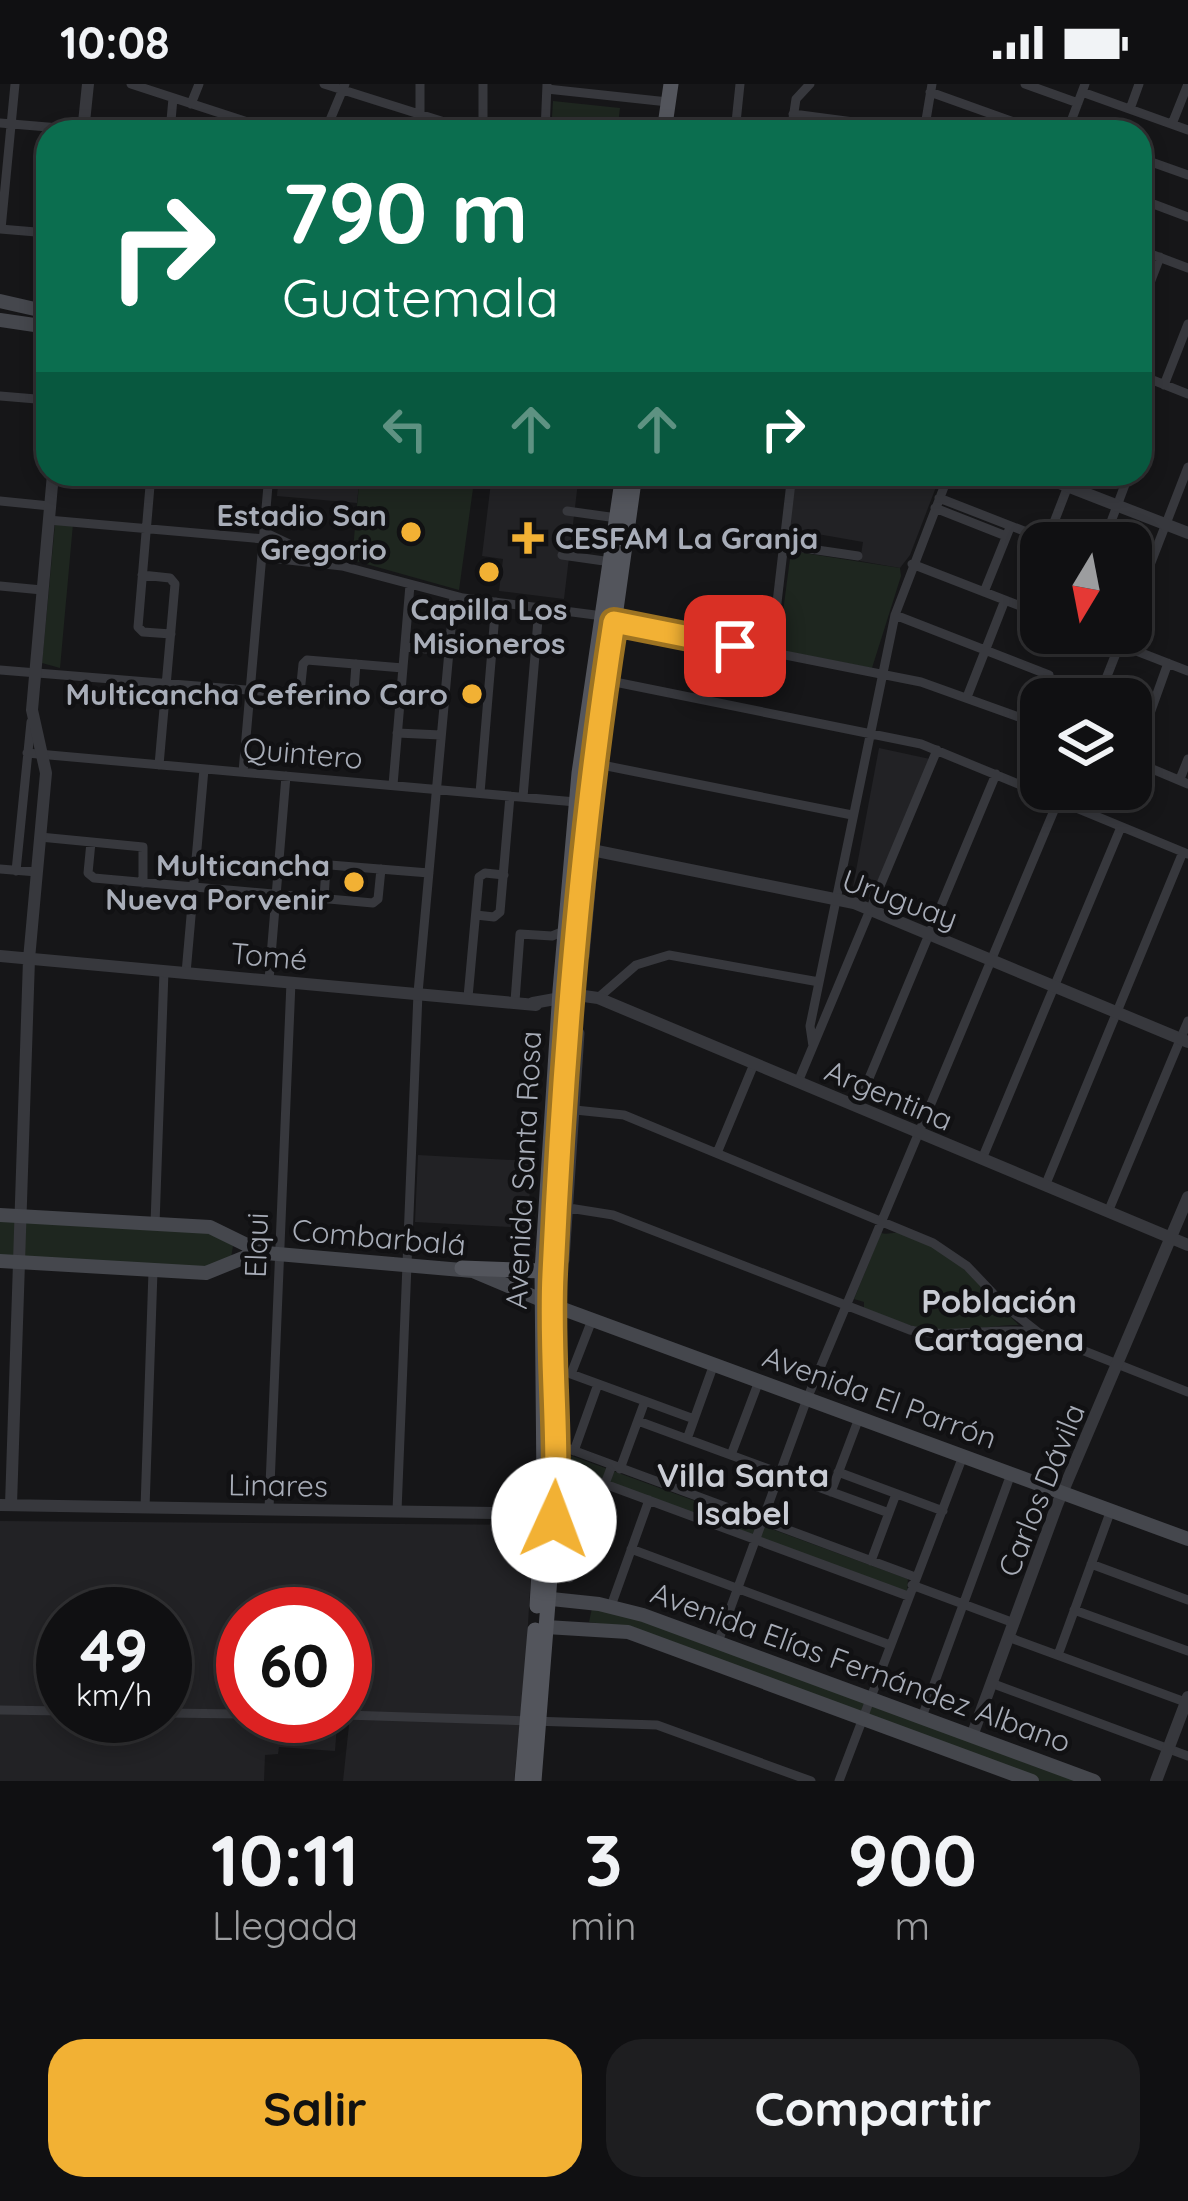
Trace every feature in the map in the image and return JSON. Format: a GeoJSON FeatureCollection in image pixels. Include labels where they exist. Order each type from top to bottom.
{"type":"FeatureCollection","features":[{"type":"Feature","properties":{"kind":"main road"},"geometry":{"type":"LineString","coordinates":[[666,120],[671,84]]}},
{"type":"Feature","properties":{"kind":"main road"},"geometry":{"type":"LineString","coordinates":[[676,120],[680,84]]}},
{"type":"Feature","properties":{"kind":"main road"},"geometry":{"type":"LineString","coordinates":[[0,301],[36,309]]}},
{"type":"Feature","properties":{"kind":"main road"},"geometry":{"type":"LineString","coordinates":[[0,320],[36,325]]}},
{"type":"Feature","properties":{"kind":"main road","name":"Avenida Santa Rosa"},"geometry":{"type":"LineString","coordinates":[[549,1514],[547,1303],[566,1007],[621,486]]}},
{"type":"Feature","properties":{"kind":"main road","name":"Avenida Santa Rosa"},"geometry":{"type":"LineString","coordinates":[[566,1007],[560,937],[582,846],[576,802],[633,486]]}},
{"type":"Feature","properties":{"kind":"main road","name":"Combarbalá"},"geometry":{"type":"LineString","coordinates":[[0,1215],[210,1227],[273,1254]]}},
{"type":"Feature","properties":{"kind":"main road"},"geometry":{"type":"LineString","coordinates":[[234,1239],[238,1252],[234,1262]]}},
{"type":"Feature","properties":{"kind":"main road","name":"Combarbalá"},"geometry":{"type":"LineString","coordinates":[[0,1261],[211,1273],[234,1262],[273,1254],[462,1268],[547,1303]]}},
{"type":"Feature","properties":{"kind":"main road"},"geometry":{"type":"LineString","coordinates":[[462,1268],[548,1275]]}},
{"type":"Feature","properties":{"kind":"main road"},"geometry":{"type":"LineString","coordinates":[[515,1289],[523,1270]]}},
{"type":"Feature","properties":{"kind":"main road","name":"Avenida Santa Rosa"},"geometry":{"type":"LineString","coordinates":[[533,1781],[541,1602],[556,1466],[547,1303]]}},
{"type":"Feature","properties":{"kind":"main road","name":"Avenida El Parrón"},"geometry":{"type":"LineString","coordinates":[[547,1303],[1188,1539]]}},
{"type":"Feature","properties":{"kind":"main road","name":"Avenida Santa Rosa"},"geometry":{"type":"LineString","coordinates":[[522,1781],[546,1627],[541,1602]]}},
{"type":"Feature","properties":{"kind":"main road","name":"Avenida Elías Fernández Albano"},"geometry":{"type":"LineString","coordinates":[[541,1602],[611,1606],[1094,1781]]}},
{"type":"Feature","properties":{"kind":"main road"},"geometry":{"type":"LineString","coordinates":[[581,1627],[576,1611],[588,1603]]}},
{"type":"Feature","properties":{"kind":"main road","name":"Avenida Elías Fernández Albano"},"geometry":{"type":"LineString","coordinates":[[546,1627],[628,1632],[1032,1781]]}},
{"type":"Feature","properties":{"kind":"street"},"geometry":{"type":"LineString","coordinates":[[15,84],[6,124],[1,229],[36,232]]}},
{"type":"Feature","properties":{"kind":"street"},"geometry":{"type":"LineString","coordinates":[[84,120],[88,84]]}},
{"type":"Feature","properties":{"kind":"street"},"geometry":{"type":"LineString","coordinates":[[191,104],[200,84]]}},
{"type":"Feature","properties":{"kind":"street"},"geometry":{"type":"LineString","coordinates":[[324,84],[440,120]]}},
{"type":"Feature","properties":{"kind":"street"},"geometry":{"type":"LineString","coordinates":[[420,84],[420,114]]}},
{"type":"Feature","properties":{"kind":"street"},"geometry":{"type":"LineString","coordinates":[[481,120],[483,84]]}},
{"type":"Feature","properties":{"kind":"street"},"geometry":{"type":"LineString","coordinates":[[736,120],[740,84]]}},
{"type":"Feature","properties":{"kind":"street"},"geometry":{"type":"LineString","coordinates":[[792,120],[796,99],[810,84]]}},
{"type":"Feature","properties":{"kind":"street"},"geometry":{"type":"LineString","coordinates":[[1025,84],[1082,93],[1188,130]]}},
{"type":"Feature","properties":{"kind":"street"},"geometry":{"type":"LineString","coordinates":[[1130,109],[1139,84]]}},
{"type":"Feature","properties":{"kind":"street"},"geometry":{"type":"LineString","coordinates":[[1172,124],[1188,84]]}},
{"type":"Feature","properties":{"kind":"street"},"geometry":{"type":"LineString","coordinates":[[139,85],[243,120]]}},
{"type":"Feature","properties":{"kind":"street"},"geometry":{"type":"LineString","coordinates":[[546,120],[547,86],[668,102]]}},
{"type":"Feature","properties":{"kind":"street"},"geometry":{"type":"LineString","coordinates":[[330,120],[343,87]]}},
{"type":"Feature","properties":{"kind":"street"},"geometry":{"type":"LineString","coordinates":[[927,120],[931,88],[1012,120]]}},
{"type":"Feature","properties":{"kind":"street"},"geometry":{"type":"LineString","coordinates":[[171,120],[173,98]]}},
{"type":"Feature","properties":{"kind":"street"},"geometry":{"type":"LineString","coordinates":[[793,114],[840,120]]}},
{"type":"Feature","properties":{"kind":"street"},"geometry":{"type":"LineString","coordinates":[[6,124],[36,127]]}},
{"type":"Feature","properties":{"kind":"street"},"geometry":{"type":"LineString","coordinates":[[1152,162],[1188,175]]}},
{"type":"Feature","properties":{"kind":"street"},"geometry":{"type":"LineString","coordinates":[[1152,204],[1188,217]]}},
{"type":"Feature","properties":{"kind":"street"},"geometry":{"type":"LineString","coordinates":[[1152,254],[1188,268]]}},
{"type":"Feature","properties":{"kind":"street"},"geometry":{"type":"LineString","coordinates":[[1152,278],[1160,257]]}},
{"type":"Feature","properties":{"kind":"street"},"geometry":{"type":"LineString","coordinates":[[1165,385],[1188,324]]}},
{"type":"Feature","properties":{"kind":"street"},"geometry":{"type":"LineString","coordinates":[[1152,380],[1188,394]]}},
{"type":"Feature","properties":{"kind":"street"},"geometry":{"type":"LineString","coordinates":[[0,396],[36,399]]}},
{"type":"Feature","properties":{"kind":"street"},"geometry":{"type":"LineString","coordinates":[[1152,560],[1188,467]]}},
{"type":"Feature","properties":{"kind":"street"},"geometry":{"type":"LineString","coordinates":[[16,871],[51,486]]}},
{"type":"Feature","properties":{"kind":"street"},"geometry":{"type":"LineString","coordinates":[[150,486],[139,629],[171,634]]}},
{"type":"Feature","properties":{"kind":"street"},"geometry":{"type":"LineString","coordinates":[[243,772],[268,486]]}},
{"type":"Feature","properties":{"kind":"street"},"geometry":{"type":"LineString","coordinates":[[771,653],[790,486]]}},
{"type":"Feature","properties":{"kind":"street"},"geometry":{"type":"LineString","coordinates":[[813,1046],[810,1026],[895,615],[944,486]]}},
{"type":"Feature","properties":{"kind":"street"},"geometry":{"type":"LineString","coordinates":[[1054,522],[1068,486],[1188,533]]}},
{"type":"Feature","properties":{"kind":"street"},"geometry":{"type":"LineString","coordinates":[[1110,522],[1125,486]]}},
{"type":"Feature","properties":{"kind":"street"},"geometry":{"type":"LineString","coordinates":[[0,502],[147,528],[264,535],[332,564]]}},
{"type":"Feature","properties":{"kind":"street"},"geometry":{"type":"LineString","coordinates":[[937,503],[1020,534]]}},
{"type":"Feature","properties":{"kind":"street"},"geometry":{"type":"LineString","coordinates":[[567,512],[617,518]]}},
{"type":"Feature","properties":{"kind":"street"},"geometry":{"type":"LineString","coordinates":[[984,592],[1008,531]]}},
{"type":"Feature","properties":{"kind":"street"},"geometry":{"type":"LineString","coordinates":[[783,545],[858,556]]}},
{"type":"Feature","properties":{"kind":"street"},"geometry":{"type":"LineString","coordinates":[[562,555],[611,562]]}},
{"type":"Feature","properties":{"kind":"street"},"geometry":{"type":"LineString","coordinates":[[262,557],[332,564],[454,596],[608,619],[882,673],[1020,717]]}},
{"type":"Feature","properties":{"kind":"street"},"geometry":{"type":"LineString","coordinates":[[912,565],[1020,606]]}},
{"type":"Feature","properties":{"kind":"street"},"geometry":{"type":"LineString","coordinates":[[142,575],[175,582],[159,765]]}},
{"type":"Feature","properties":{"kind":"street"},"geometry":{"type":"LineString","coordinates":[[393,785],[410,584]]}},
{"type":"Feature","properties":{"kind":"street"},"geometry":{"type":"LineString","coordinates":[[0,586],[42,590]]}},
{"type":"Feature","properties":{"kind":"street"},"geometry":{"type":"LineString","coordinates":[[397,1511],[418,993],[454,596]]}},
{"type":"Feature","properties":{"kind":"street"},"geometry":{"type":"LineString","coordinates":[[967,697],[1005,600]]}},
{"type":"Feature","properties":{"kind":"street"},"geometry":{"type":"LineString","coordinates":[[480,793],[496,602]]}},
{"type":"Feature","properties":{"kind":"street"},"geometry":{"type":"LineString","coordinates":[[476,915],[500,912],[539,608]]}},
{"type":"Feature","properties":{"kind":"street"},"geometry":{"type":"LineString","coordinates":[[895,615],[1049,678]]}},
{"type":"Feature","properties":{"kind":"street"},"geometry":{"type":"LineString","coordinates":[[405,646],[449,651]]}},
{"type":"Feature","properties":{"kind":"street"},"geometry":{"type":"LineString","coordinates":[[1151,654],[1188,671]]}},
{"type":"Feature","properties":{"kind":"street"},"geometry":{"type":"LineString","coordinates":[[300,693],[305,661],[403,668]]}},
{"type":"Feature","properties":{"kind":"street"},"geometry":{"type":"LineString","coordinates":[[1152,706],[1168,663]]}},
{"type":"Feature","properties":{"kind":"street"},"geometry":{"type":"LineString","coordinates":[[0,670],[352,696],[356,664]]}},
{"type":"Feature","properties":{"kind":"street"},"geometry":{"type":"LineString","coordinates":[[604,680],[937,750],[1020,782]]}},
{"type":"Feature","properties":{"kind":"street","name":"Avenida Santa Rosa"},"geometry":{"type":"LineString","coordinates":[[582,846],[602,764],[608,714],[595,705]]}},
{"type":"Feature","properties":{"kind":"street"},"geometry":{"type":"LineString","coordinates":[[5,1505],[29,959],[46,778],[32,710]]}},
{"type":"Feature","properties":{"kind":"street"},"geometry":{"type":"LineString","coordinates":[[398,733],[441,735]]}},
{"type":"Feature","properties":{"kind":"street"},"geometry":{"type":"LineString","coordinates":[[797,1082],[937,750]]}},
{"type":"Feature","properties":{"kind":"street","name":"Quintero"},"geometry":{"type":"LineString","coordinates":[[27,753],[576,802]]}},
{"type":"Feature","properties":{"kind":"street"},"geometry":{"type":"LineString","coordinates":[[1152,768],[1184,782],[1188,759]]}},
{"type":"Feature","properties":{"kind":"street"},"geometry":{"type":"LineString","coordinates":[[602,764],[853,815]]}},
{"type":"Feature","properties":{"kind":"street"},"geometry":{"type":"LineString","coordinates":[[186,973],[204,769]]}},
{"type":"Feature","properties":{"kind":"street"},"geometry":{"type":"LineString","coordinates":[[856,1107],[996,774]]}},
{"type":"Feature","properties":{"kind":"street"},"geometry":{"type":"LineString","coordinates":[[268,980],[286,776]]}},
{"type":"Feature","properties":{"kind":"street"},"geometry":{"type":"LineString","coordinates":[[718,1642],[807,1399],[1055,810]]}},
{"type":"Feature","properties":{"kind":"street"},"geometry":{"type":"LineString","coordinates":[[1045,1186],[1186,853],[1089,810]]}},
{"type":"Feature","properties":{"kind":"street"},"geometry":{"type":"LineString","coordinates":[[982,1160],[1120,827]]}},
{"type":"Feature","properties":{"kind":"street"},"geometry":{"type":"LineString","coordinates":[[40,837],[143,847],[143,883]]}},
{"type":"Feature","properties":{"kind":"street"},"geometry":{"type":"LineString","coordinates":[[91,842],[91,878],[143,883],[375,902],[381,869]]}},
{"type":"Feature","properties":{"kind":"street","name":"Uruguay"},"geometry":{"type":"LineString","coordinates":[[582,846],[870,909],[1184,1041]]}},
{"type":"Feature","properties":{"kind":"street"},"geometry":{"type":"LineString","coordinates":[[0,853],[18,855]]}},
{"type":"Feature","properties":{"kind":"street"},"geometry":{"type":"LineString","coordinates":[[324,898],[330,865],[429,873]]}},
{"type":"Feature","properties":{"kind":"street"},"geometry":{"type":"LineString","coordinates":[[0,869],[37,872]]}},
{"type":"Feature","properties":{"kind":"street"},"geometry":{"type":"LineString","coordinates":[[468,998],[479,877],[504,875]]}},
{"type":"Feature","properties":{"kind":"street"},"geometry":{"type":"LineString","coordinates":[[515,1001],[520,934],[560,937]]}},
{"type":"Feature","properties":{"kind":"street","name":"Tomé"},"geometry":{"type":"LineString","coordinates":[[0,956],[566,1007]]}},
{"type":"Feature","properties":{"kind":"street"},"geometry":{"type":"LineString","coordinates":[[598,998],[636,965],[669,956],[819,982]]}},
{"type":"Feature","properties":{"kind":"street"},"geometry":{"type":"LineString","coordinates":[[154,1224],[164,971]]}},
{"type":"Feature","properties":{"kind":"street","name":"Elqui"},"geometry":{"type":"LineString","coordinates":[[269,1509],[273,1254],[291,982]]}},
{"type":"Feature","properties":{"kind":"street","name":"Argentina"},"geometry":{"type":"LineString","coordinates":[[566,1007],[598,998],[1188,1246]]}},
{"type":"Feature","properties":{"kind":"street","name":"Avenida Santa Rosa"},"geometry":{"type":"LineString","coordinates":[[548,1275],[565,1263],[580,1031],[566,1007]]}},
{"type":"Feature","properties":{"kind":"street"},"geometry":{"type":"LineString","coordinates":[[1108,1212],[1184,1041],[1188,1021]]}},
{"type":"Feature","properties":{"kind":"street"},"geometry":{"type":"LineString","coordinates":[[717,1153],[754,1064]]}},
{"type":"Feature","properties":{"kind":"street"},"geometry":{"type":"LineString","coordinates":[[575,1109],[624,1115],[882,1221],[959,1259],[1039,1333],[1188,1392]]}},
{"type":"Feature","properties":{"kind":"street","name":"Carlos Dávila"},"geometry":{"type":"LineString","coordinates":[[971,1736],[1064,1493],[1188,1197]]}},
{"type":"Feature","properties":{"kind":"street"},"geometry":{"type":"LineString","coordinates":[[568,1208],[613,1215],[845,1307],[922,1332],[1039,1333]]}},
{"type":"Feature","properties":{"kind":"street"},"geometry":{"type":"LineString","coordinates":[[145,1508],[153,1271]]}},
{"type":"Feature","properties":{"kind":"street"},"geometry":{"type":"LineString","coordinates":[[592,1320],[571,1374],[694,1419]]}},
{"type":"Feature","properties":{"kind":"street"},"geometry":{"type":"LineString","coordinates":[[687,1438],[714,1364]]}},
{"type":"Feature","properties":{"kind":"street"},"geometry":{"type":"LineString","coordinates":[[731,1455],[759,1381]]}},
{"type":"Feature","properties":{"kind":"street"},"geometry":{"type":"LineString","coordinates":[[574,1451],[598,1384]]}},
{"type":"Feature","properties":{"kind":"street"},"geometry":{"type":"LineString","coordinates":[[570,1578],[605,1484],[645,1401]]}},
{"type":"Feature","properties":{"kind":"street"},"geometry":{"type":"LineString","coordinates":[[831,1492],[859,1418]]}},
{"type":"Feature","properties":{"kind":"street"},"geometry":{"type":"LineString","coordinates":[[638,1420],[889,1513]]}},
{"type":"Feature","properties":{"kind":"street"},"geometry":{"type":"LineString","coordinates":[[556,1444],[871,1561],[912,1586]]}},
{"type":"Feature","properties":{"kind":"street"},"geometry":{"type":"LineString","coordinates":[[839,1781],[963,1456]]}},
{"type":"Feature","properties":{"kind":"street"},"geometry":{"type":"LineString","coordinates":[[556,1466],[756,1540],[964,1604],[1058,1655],[1187,1701],[1156,1781]]}},
{"type":"Feature","properties":{"kind":"street"},"geometry":{"type":"LineString","coordinates":[[838,1472],[943,1511]]}},
{"type":"Feature","properties":{"kind":"street"},"geometry":{"type":"LineString","coordinates":[[922,1717],[1011,1474]]}},
{"type":"Feature","properties":{"kind":"street"},"geometry":{"type":"LineString","coordinates":[[871,1561],[896,1494]]}},
{"type":"Feature","properties":{"kind":"street"},"geometry":{"type":"LineString","coordinates":[[611,1606],[649,1500]]}},
{"type":"Feature","properties":{"kind":"street","name":"Linares"},"geometry":{"type":"LineString","coordinates":[[5,1505],[549,1514]]}},
{"type":"Feature","properties":{"kind":"street"},"geometry":{"type":"LineString","coordinates":[[1058,1655],[1111,1510]]}},
{"type":"Feature","properties":{"kind":"street"},"geometry":{"type":"LineString","coordinates":[[632,1549],[890,1645]]}},
{"type":"Feature","properties":{"kind":"street"},"geometry":{"type":"LineString","coordinates":[[1091,1564],[1188,1600]]}},
{"type":"Feature","properties":{"kind":"street"},"geometry":{"type":"LineString","coordinates":[[1074,1610],[1188,1651]]}},
{"type":"Feature","properties":{"kind":"street"},"geometry":{"type":"LineString","coordinates":[[991,1683],[1188,1756]]}},
{"type":"Feature","properties":{"kind":"street"},"geometry":{"type":"LineString","coordinates":[[0,1711],[36,1712]]}},
{"type":"Feature","properties":{"kind":"street"},"geometry":{"type":"LineString","coordinates":[[372,1715],[657,1725],[811,1781]]}},
{"type":"Feature","properties":{"kind":"shaded area"},"geometry":{"type":"Polygon","coordinates":[[[553,101],[620,108],[618,120],[552,120],[553,101]]]}},
{"type":"Feature","properties":{"kind":"shaded area"},"geometry":{"type":"Polygon","coordinates":[[[278,486],[359,486],[357,503],[277,496],[278,486]]]}},
{"type":"Feature","properties":{"kind":"shaded area","name":"Estadio San Gregorio"},"geometry":{"type":"Polygon","coordinates":[[[359,486],[473,486],[459,590],[352,560],[359,486]]]}},
{"type":"Feature","properties":{"kind":"shaded area","name":"CESFAM La Granja"},"geometry":{"type":"Polygon","coordinates":[[[491,486],[578,486],[564,599],[499,591],[503,559],[482,556],[491,486]]]}},
{"type":"Feature","properties":{"kind":"shaded area"},"geometry":{"type":"Polygon","coordinates":[[[794,486],[936,486],[910,555],[900,568],[860,561],[863,542],[789,529],[794,486]]]}},
{"type":"Feature","properties":{"kind":"shaded area"},"geometry":{"type":"Polygon","coordinates":[[[55,524],[73,524],[60,668],[42,663],[55,524]]]}},
{"type":"Feature","properties":{"kind":"shaded area"},"geometry":{"type":"Polygon","coordinates":[[[791,551],[900,568],[872,668],[778,650],[791,551]]]}},
{"type":"Feature","properties":{"kind":"shaded area"},"geometry":{"type":"Polygon","coordinates":[[[879,748],[930,759],[871,898],[852,892],[879,748]]]}},
{"type":"Feature","properties":{"kind":"shaded area"},"geometry":{"type":"Polygon","coordinates":[[[418,1155],[531,1161],[528,1228],[415,1222],[418,1155]]]}},
{"type":"Feature","properties":{"kind":"shaded area"},"geometry":{"type":"Polygon","coordinates":[[[0,1221],[211,1232],[233,1246],[231,1258],[210,1270],[0,1255],[0,1221]]]}},
{"type":"Feature","properties":{"kind":"shaded area"},"geometry":{"type":"Polygon","coordinates":[[[881,1233],[915,1236],[932,1244],[1019,1325],[940,1331],[864,1308],[864,1302],[854,1299],[881,1233]]]}},
{"type":"Feature","properties":{"kind":"shaded area"},"geometry":{"type":"Polygon","coordinates":[[[564,1453],[908,1579],[907,1592],[608,1482],[570,1580],[562,1577],[564,1453]]]}},
{"type":"Feature","properties":{"kind":"shaded area"},"geometry":{"type":"Polygon","coordinates":[[[0,1521],[534,1525],[514,1781],[343,1781],[347,1743],[372,1743],[372,1587],[216,1587],[216,1743],[336,1743],[335,1751],[279,1747],[278,1754],[265,1755],[264,1781],[0,1781],[0,1521]]]}},
{"type":"Feature","properties":{"kind":"shaded area"},"geometry":{"type":"Polygon","coordinates":[[[592,1608],[636,1616],[1078,1781],[1040,1781],[633,1629],[589,1622],[592,1608]]]}},
{"type":"Feature","properties":{"kind":"place","name":"Estadio San Gregorio"},"geometry":{"type":"Point","coordinates":[411,532]}},
{"type":"Feature","properties":{"kind":"place","name":"CESFAM La Granja"},"geometry":{"type":"Point","coordinates":[528,538]}},
{"type":"Feature","properties":{"kind":"place","name":"Capilla Los Misioneros"},"geometry":{"type":"Point","coordinates":[489,572]}},
{"type":"Feature","properties":{"kind":"place","name":"Multicancha Ceferino Caro"},"geometry":{"type":"Point","coordinates":[472,694]}},
{"type":"Feature","properties":{"kind":"place","name":"Multicancha Nueva Porvenir"},"geometry":{"type":"Point","coordinates":[354,882]}},
{"type":"Feature","properties":{"kind":"district","name":"Población Cartagena"},"geometry":{"type":"Point","coordinates":[999,1319]}},
{"type":"Feature","properties":{"kind":"district","name":"Villa Santa Isabel"},"geometry":{"type":"Point","coordinates":[743,1493]}},
{"type":"Feature","properties":{"kind":"route"},"geometry":{"type":"LineString","coordinates":[[554,1520],[553,1294],[559,1173],[584,823],[614,622],[735,646]]}}]}
